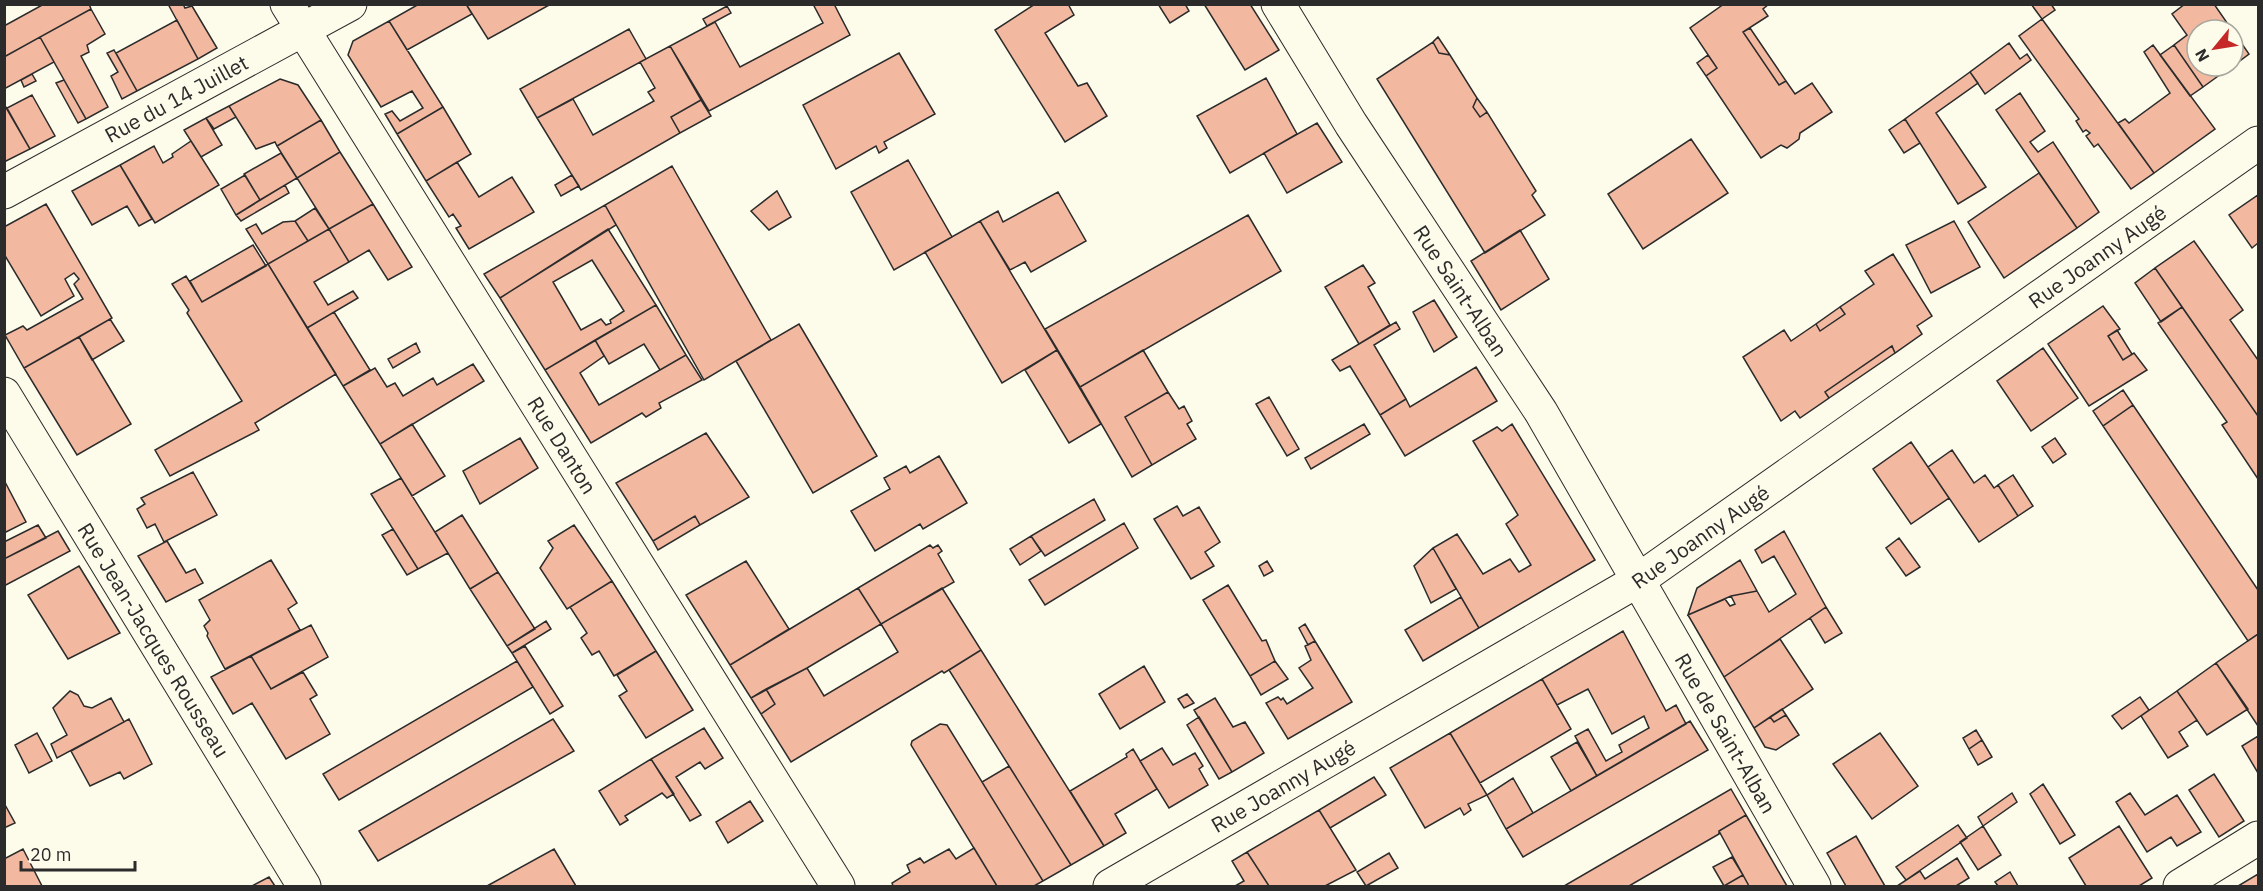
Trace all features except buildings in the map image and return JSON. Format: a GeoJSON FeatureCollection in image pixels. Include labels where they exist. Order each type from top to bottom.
{"type":"FeatureCollection","features":[{"type":"Feature","properties":{"kind":"street","name":"Rue du 14 Juillet"},"geometry":{"type":"LineString","coordinates":[[4,192],[295,17],[350,4]]}},
{"type":"Feature","properties":{"kind":"street","name":"Rue Saint-Alban"},"geometry":{"type":"LineString","coordinates":[[1278,4],[1351,124],[1541,412],[1637,581]]}},
{"type":"Feature","properties":{"kind":"street","name":"Rue Danton"},"geometry":{"type":"LineString","coordinates":[[295,17],[838,886]]}},
{"type":"Feature","properties":{"kind":"street","name":"Rue Joanny Augé"},"geometry":{"type":"LineString","coordinates":[[1110,886],[1637,581],[2259,143]]}},
{"type":"Feature","properties":{"kind":"street","name":"Rue Jean-Jacques Rousseau"},"geometry":{"type":"LineString","coordinates":[[5,398],[304,886]]}},
{"type":"Feature","properties":{"kind":"street","name":"Rue de Saint-Alban"},"geometry":{"type":"LineString","coordinates":[[1637,581],[1814,886]]}},
{"type":"Feature","properties":{"kind":"street"},"geometry":{"type":"LineString","coordinates":[[2180,886],[2259,838]]}}]}
